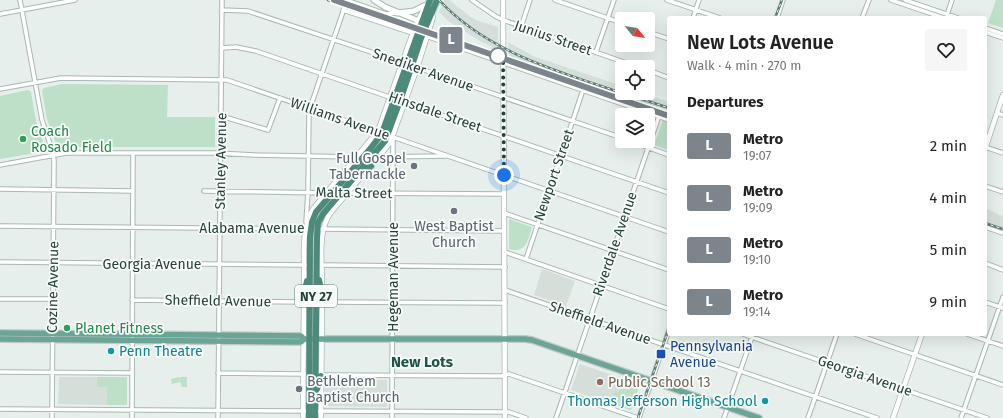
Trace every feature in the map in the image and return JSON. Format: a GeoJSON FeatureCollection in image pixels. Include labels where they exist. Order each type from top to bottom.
{"type":"FeatureCollection","features":[{"type":"Feature","properties":{"kind":"highway","name":"NY 27"},"geometry":{"type":"LineString","coordinates":[[312,228],[318,223],[323,214],[344,193],[352,180],[380,147],[430,0]]}},
{"type":"Feature","properties":{"kind":"highway","name":"NY 27"},"geometry":{"type":"LineString","coordinates":[[422,22],[438,0]]}},
{"type":"Feature","properties":{"kind":"highway","name":"NY 27"},"geometry":{"type":"LineString","coordinates":[[312,413],[316,268],[312,228],[316,213],[329,193],[385,134]]}},
{"type":"Feature","properties":{"kind":"highway"},"geometry":{"type":"LineString","coordinates":[[352,180],[371,166]]}},
{"type":"Feature","properties":{"kind":"highway"},"geometry":{"type":"LineString","coordinates":[[316,268],[322,294]]}},
{"type":"Feature","properties":{"kind":"highway"},"geometry":{"type":"LineString","coordinates":[[304,294],[316,268]]}},
{"type":"Feature","properties":{"kind":"highway","name":"NY 27"},"geometry":{"type":"LineString","coordinates":[[312,413],[315,396],[313,339]]}},
{"type":"Feature","properties":{"kind":"highway"},"geometry":{"type":"LineString","coordinates":[[315,396],[321,376]]}},
{"type":"Feature","properties":{"kind":"main road"},"geometry":{"type":"LineString","coordinates":[[374,0],[397,13],[422,22]]}},
{"type":"Feature","properties":{"kind":"main road"},"geometry":{"type":"LineString","coordinates":[[397,13],[414,11],[424,6]]}},
{"type":"Feature","properties":{"kind":"main road"},"geometry":{"type":"LineString","coordinates":[[0,334],[132,342],[301,336],[313,339],[473,340],[505,338],[532,340],[759,418]]}},
{"type":"Feature","properties":{"kind":"main road"},"geometry":{"type":"LineString","coordinates":[[0,340],[132,335],[219,339]]}},
{"type":"Feature","properties":{"kind":"street","name":"Cozine Avenue"},"geometry":{"type":"LineString","coordinates":[[20,0],[42,120],[54,155],[52,418]]}},
{"type":"Feature","properties":{"kind":"street"},"geometry":{"type":"LineString","coordinates":[[0,14],[75,0]]}},
{"type":"Feature","properties":{"kind":"street","name":"Stanley Avenue"},"geometry":{"type":"LineString","coordinates":[[218,418],[222,0]]}},
{"type":"Feature","properties":{"kind":"street"},"geometry":{"type":"LineString","coordinates":[[303,418],[312,413],[321,376],[304,302],[305,265],[312,228],[308,192],[307,156],[310,108],[346,0],[386,14],[397,13]]}},
{"type":"Feature","properties":{"kind":"street"},"geometry":{"type":"LineString","coordinates":[[409,65],[412,32],[422,22],[424,6],[430,0]]}},
{"type":"Feature","properties":{"kind":"street"},"geometry":{"type":"LineString","coordinates":[[329,193],[357,157],[385,134],[409,65],[426,36],[438,0]]}},
{"type":"Feature","properties":{"kind":"street","name":"Junius Street"},"geometry":{"type":"LineString","coordinates":[[472,0],[503,20],[618,60]]}},
{"type":"Feature","properties":{"kind":"street"},"geometry":{"type":"LineString","coordinates":[[503,0],[505,415]]}},
{"type":"Feature","properties":{"kind":"street"},"geometry":{"type":"LineString","coordinates":[[521,27],[530,0]]}},
{"type":"Feature","properties":{"kind":"street"},"geometry":{"type":"LineString","coordinates":[[555,0],[615,20]]}},
{"type":"Feature","properties":{"kind":"street"},"geometry":{"type":"LineString","coordinates":[[596,52],[614,0]]}},
{"type":"Feature","properties":{"kind":"street"},"geometry":{"type":"LineString","coordinates":[[667,0],[714,16]]}},
{"type":"Feature","properties":{"kind":"street"},"geometry":{"type":"LineString","coordinates":[[693,16],[699,0]]}},
{"type":"Feature","properties":{"kind":"street"},"geometry":{"type":"LineString","coordinates":[[778,16],[782,0]]}},
{"type":"Feature","properties":{"kind":"street"},"geometry":{"type":"LineString","coordinates":[[863,16],[869,0]]}},
{"type":"Feature","properties":{"kind":"street"},"geometry":{"type":"LineString","coordinates":[[891,0],[943,16]]}},
{"type":"Feature","properties":{"kind":"street"},"geometry":{"type":"LineString","coordinates":[[905,0],[944,16]]}},
{"type":"Feature","properties":{"kind":"street"},"geometry":{"type":"LineString","coordinates":[[946,16],[952,0]]}},
{"type":"Feature","properties":{"kind":"street","name":"Snediker Avenue"},"geometry":{"type":"LineString","coordinates":[[222,10],[248,11],[615,136]]}},
{"type":"Feature","properties":{"kind":"street"},"geometry":{"type":"LineString","coordinates":[[343,10],[412,32]]}},
{"type":"Feature","properties":{"kind":"street"},"geometry":{"type":"LineString","coordinates":[[987,29],[1003,34]]}},
{"type":"Feature","properties":{"kind":"street"},"geometry":{"type":"LineString","coordinates":[[987,33],[1003,38]]}},
{"type":"Feature","properties":{"kind":"street"},"geometry":{"type":"LineString","coordinates":[[655,34],[667,38]]}},
{"type":"Feature","properties":{"kind":"street"},"geometry":{"type":"LineString","coordinates":[[426,36],[667,119]]}},
{"type":"Feature","properties":{"kind":"street","name":"Hinsdale Street"},"geometry":{"type":"LineString","coordinates":[[222,48],[236,47],[256,51],[667,192]]}},
{"type":"Feature","properties":{"kind":"street"},"geometry":{"type":"LineString","coordinates":[[655,73],[667,77]]}},
{"type":"Feature","properties":{"kind":"street","name":"Williams Avenue"},"geometry":{"type":"LineString","coordinates":[[0,89],[69,77],[222,80],[234,82],[667,231]]}},
{"type":"Feature","properties":{"kind":"street","name":"Newport Street"},"geometry":{"type":"LineString","coordinates":[[526,259],[583,90]]}},
{"type":"Feature","properties":{"kind":"street"},"geometry":{"type":"LineString","coordinates":[[987,141],[1003,95]]}},
{"type":"Feature","properties":{"kind":"street"},"geometry":{"type":"LineString","coordinates":[[221,116],[268,130],[280,98]]}},
{"type":"Feature","properties":{"kind":"street"},"geometry":{"type":"LineString","coordinates":[[997,113],[1003,115]]}},
{"type":"Feature","properties":{"kind":"street","name":"Riverdale Avenue"},"geometry":{"type":"LineString","coordinates":[[655,125],[658,116]]}},
{"type":"Feature","properties":{"kind":"street"},"geometry":{"type":"LineString","coordinates":[[344,193],[371,166],[390,143],[385,134]]}},
{"type":"Feature","properties":{"kind":"street","name":"Hegeman Avenue"},"geometry":{"type":"LineString","coordinates":[[385,134],[394,157],[392,418]]}},
{"type":"Feature","properties":{"kind":"street","name":"Riverdale Avenue"},"geometry":{"type":"LineString","coordinates":[[556,418],[648,148]]}},
{"type":"Feature","properties":{"kind":"street"},"geometry":{"type":"LineString","coordinates":[[651,148],[667,153]]}},
{"type":"Feature","properties":{"kind":"street"},"geometry":{"type":"LineString","coordinates":[[987,148],[1003,153]]}},
{"type":"Feature","properties":{"kind":"street"},"geometry":{"type":"LineString","coordinates":[[0,165],[66,153],[216,153],[357,157]]}},
{"type":"Feature","properties":{"kind":"street"},"geometry":{"type":"LineString","coordinates":[[132,418],[133,154]]}},
{"type":"Feature","properties":{"kind":"street"},"geometry":{"type":"LineString","coordinates":[[379,157],[449,156]]}},
{"type":"Feature","properties":{"kind":"street"},"geometry":{"type":"LineString","coordinates":[[987,187],[1003,192]]}},
{"type":"Feature","properties":{"kind":"street"},"geometry":{"type":"LineString","coordinates":[[0,189],[133,191]]}},
{"type":"Feature","properties":{"kind":"street","name":"Malta Street"},"geometry":{"type":"LineString","coordinates":[[204,192],[504,194]]}},
{"type":"Feature","properties":{"kind":"street"},"geometry":{"type":"LineString","coordinates":[[504,213],[667,269]]}},
{"type":"Feature","properties":{"kind":"street","name":"Alabama Avenue"},"geometry":{"type":"LineString","coordinates":[[0,226],[504,231]]}},
{"type":"Feature","properties":{"kind":"street"},"geometry":{"type":"LineString","coordinates":[[987,228],[1003,233]]}},
{"type":"Feature","properties":{"kind":"street"},"geometry":{"type":"LineString","coordinates":[[505,252],[667,307]]}},
{"type":"Feature","properties":{"kind":"street","name":"Georgia Avenue"},"geometry":{"type":"LineString","coordinates":[[0,262],[305,265]]}},
{"type":"Feature","properties":{"kind":"street"},"geometry":{"type":"LineString","coordinates":[[987,264],[1003,270]]}},
{"type":"Feature","properties":{"kind":"street"},"geometry":{"type":"LineString","coordinates":[[316,268],[393,266],[505,267]]}},
{"type":"Feature","properties":{"kind":"street","name":"Sheffield Avenue"},"geometry":{"type":"LineString","coordinates":[[505,290],[877,418]]}},
{"type":"Feature","properties":{"kind":"street"},"geometry":{"type":"LineString","coordinates":[[321,418],[312,413],[304,374],[322,302],[322,294]]}},
{"type":"Feature","properties":{"kind":"street"},"geometry":{"type":"LineString","coordinates":[[961,418],[1001,307],[1003,297]]}},
{"type":"Feature","properties":{"kind":"street"},"geometry":{"type":"LineString","coordinates":[[0,299],[53,299]]}},
{"type":"Feature","properties":{"kind":"street","name":"Sheffield Avenue"},"geometry":{"type":"LineString","coordinates":[[132,300],[304,302]]}},
{"type":"Feature","properties":{"kind":"street"},"geometry":{"type":"LineString","coordinates":[[322,302],[505,303]]}},
{"type":"Feature","properties":{"kind":"street"},"geometry":{"type":"LineString","coordinates":[[987,303],[1001,307]]}},
{"type":"Feature","properties":{"kind":"street"},"geometry":{"type":"LineString","coordinates":[[321,376],[501,376],[509,374],[639,418],[667,336]]}},
{"type":"Feature","properties":{"kind":"street"},"geometry":{"type":"LineString","coordinates":[[724,418],[752,336]]}},
{"type":"Feature","properties":{"kind":"street","name":"Georgia Avenue"},"geometry":{"type":"LineString","coordinates":[[752,336],[987,418]]}},
{"type":"Feature","properties":{"kind":"street"},"geometry":{"type":"LineString","coordinates":[[808,418],[836,336]]}},
{"type":"Feature","properties":{"kind":"street"},"geometry":{"type":"LineString","coordinates":[[861,336],[1003,385]]}},
{"type":"Feature","properties":{"kind":"street"},"geometry":{"type":"LineString","coordinates":[[893,418],[921,336]]}},
{"type":"Feature","properties":{"kind":"street"},"geometry":{"type":"LineString","coordinates":[[973,336],[1003,346]]}},
{"type":"Feature","properties":{"kind":"street"},"geometry":{"type":"LineString","coordinates":[[0,372],[132,372]]}},
{"type":"Feature","properties":{"kind":"street"},"geometry":{"type":"LineString","coordinates":[[218,374],[304,374]]}},
{"type":"Feature","properties":{"kind":"street"},"geometry":{"type":"LineString","coordinates":[[0,409],[312,413],[392,412],[505,415],[509,412],[526,418]]}},
{"type":"Feature","properties":{"kind":"shaded area"},"geometry":{"type":"Polygon","coordinates":[[[444,0],[449,0],[476,20],[498,27],[499,53],[491,50],[492,47],[451,23],[439,12],[444,0]]]}},
{"type":"Feature","properties":{"kind":"shaded area"},"geometry":{"type":"Polygon","coordinates":[[[350,4],[412,25],[410,30],[349,9],[350,4]]]}},
{"type":"Feature","properties":{"kind":"shaded area"},"geometry":{"type":"Polygon","coordinates":[[[508,42],[533,56],[615,84],[615,99],[576,86],[577,82],[509,57],[508,42]]]}},
{"type":"Feature","properties":{"kind":"shaded area"},"geometry":{"type":"Polygon","coordinates":[[[655,97],[667,101],[667,116],[655,112],[655,108],[642,108],[618,100],[655,100],[655,97]]]}},
{"type":"Feature","properties":{"kind":"shaded area"},"geometry":{"type":"Polygon","coordinates":[[[987,209],[1002,216],[1003,214],[1003,232],[987,227],[987,209]]]}},
{"type":"Feature","properties":{"kind":"shaded area"},"geometry":{"type":"Polygon","coordinates":[[[542,269],[575,281],[566,306],[534,295],[542,269]]]}},
{"type":"Feature","properties":{"kind":"shaded area","name":"Public School 13"},"geometry":{"type":"Polygon","coordinates":[[[580,364],[627,380],[625,385],[622,384],[619,393],[612,397],[610,404],[571,390],[580,364]]]}},
{"type":"Feature","properties":{"kind":"shaded area"},"geometry":{"type":"Polygon","coordinates":[[[59,377],[97,377],[97,387],[107,387],[107,405],[58,404],[59,377]]]}},
{"type":"Feature","properties":{"kind":"shaded area"},"geometry":{"type":"Polygon","coordinates":[[[325,379],[387,380],[387,407],[325,406],[325,379]]]}},
{"type":"Feature","properties":{"kind":"green space"},"geometry":{"type":"Polygon","coordinates":[[[996,0],[1003,0],[1003,28],[988,23],[996,0]]]}},
{"type":"Feature","properties":{"kind":"green space"},"geometry":{"type":"Polygon","coordinates":[[[62,84],[168,85],[167,117],[215,117],[215,147],[70,147],[58,149],[47,119],[42,91],[44,88],[62,84]]]}},
{"type":"Feature","properties":{"kind":"green space"},"geometry":{"type":"Polygon","coordinates":[[[28,90],[31,92],[36,121],[45,147],[42,152],[0,159],[0,96],[28,90]]]}},
{"type":"Feature","properties":{"kind":"green space"},"geometry":{"type":"Polygon","coordinates":[[[663,120],[667,121],[667,149],[655,145],[663,120]]]}},
{"type":"Feature","properties":{"kind":"green space"},"geometry":{"type":"Polygon","coordinates":[[[509,219],[532,227],[525,245],[519,250],[509,249],[509,219]]]}},
{"type":"Feature","properties":{"kind":"green space"},"geometry":{"type":"Polygon","coordinates":[[[97,377],[127,377],[127,405],[107,405],[107,387],[97,387],[97,377]]]}},
{"type":"Feature","properties":{"kind":"green space"},"geometry":{"type":"Polygon","coordinates":[[[179,377],[180,379],[180,377],[187,377],[187,387],[182,387],[180,382],[172,384],[171,379],[179,377]]]}},
{"type":"Feature","properties":{"kind":"green space"},"geometry":{"type":"Polygon","coordinates":[[[627,380],[640,384],[631,410],[610,404],[615,391],[619,392],[622,384],[625,385],[627,380]]]}},
{"type":"Feature","properties":{"kind":"railway"},"geometry":{"type":"LineString","coordinates":[[328,0],[667,116]]}},
{"type":"Feature","properties":{"kind":"railway"},"geometry":{"type":"LineString","coordinates":[[439,0],[458,18],[479,33],[524,58],[548,68],[615,91]]}},
{"type":"Feature","properties":{"kind":"railway"},"geometry":{"type":"LineString","coordinates":[[776,16],[782,0]]}},
{"type":"Feature","properties":{"kind":"railway"},"geometry":{"type":"LineString","coordinates":[[644,100],[667,107]]}},
{"type":"Feature","properties":{"kind":"railway"},"geometry":{"type":"LineString","coordinates":[[987,224],[1003,229]]}},
{"type":"Feature","properties":{"kind":"railway"},"geometry":{"type":"LineString","coordinates":[[638,418],[667,334]]}},
{"type":"Feature","properties":{"kind":"metro line","name":"L"},"geometry":{"type":"LineString","coordinates":[[334,0],[540,70],[667,115]]}},
{"type":"Feature","properties":{"kind":"place","name":"Coach Rosado Field"},"geometry":{"type":"Point","coordinates":[23,139]}},
{"type":"Feature","properties":{"kind":"place","name":"Full Gospel Tabernackle"},"geometry":{"type":"Point","coordinates":[414,166]}},
{"type":"Feature","properties":{"kind":"place","name":"West Baptist Church"},"geometry":{"type":"Point","coordinates":[454,211]}},
{"type":"Feature","properties":{"kind":"place","name":"Planet Fitness"},"geometry":{"type":"Point","coordinates":[67,328]}},
{"type":"Feature","properties":{"kind":"place","name":"Penn Theatre"},"geometry":{"type":"Point","coordinates":[111,351]}},
{"type":"Feature","properties":{"kind":"place","name":"Pennsylvania Avenue"},"geometry":{"type":"Point","coordinates":[661,354]}},
{"type":"Feature","properties":{"kind":"place","name":"Public School 13"},"geometry":{"type":"Point","coordinates":[600,382]}},
{"type":"Feature","properties":{"kind":"place","name":"Bethlehem Baptist Church"},"geometry":{"type":"Point","coordinates":[299,389]}},
{"type":"Feature","properties":{"kind":"place","name":"Thomas Jefferson High School"},"geometry":{"type":"Point","coordinates":[765,401]}},
{"type":"Feature","properties":{"kind":"district","name":"New Lots"},"geometry":{"type":"Point","coordinates":[422,362]}},
{"type":"Feature","properties":{"kind":"route"},"geometry":{"type":"LineString","coordinates":[[498,56],[503,54],[504,175]]}}]}
